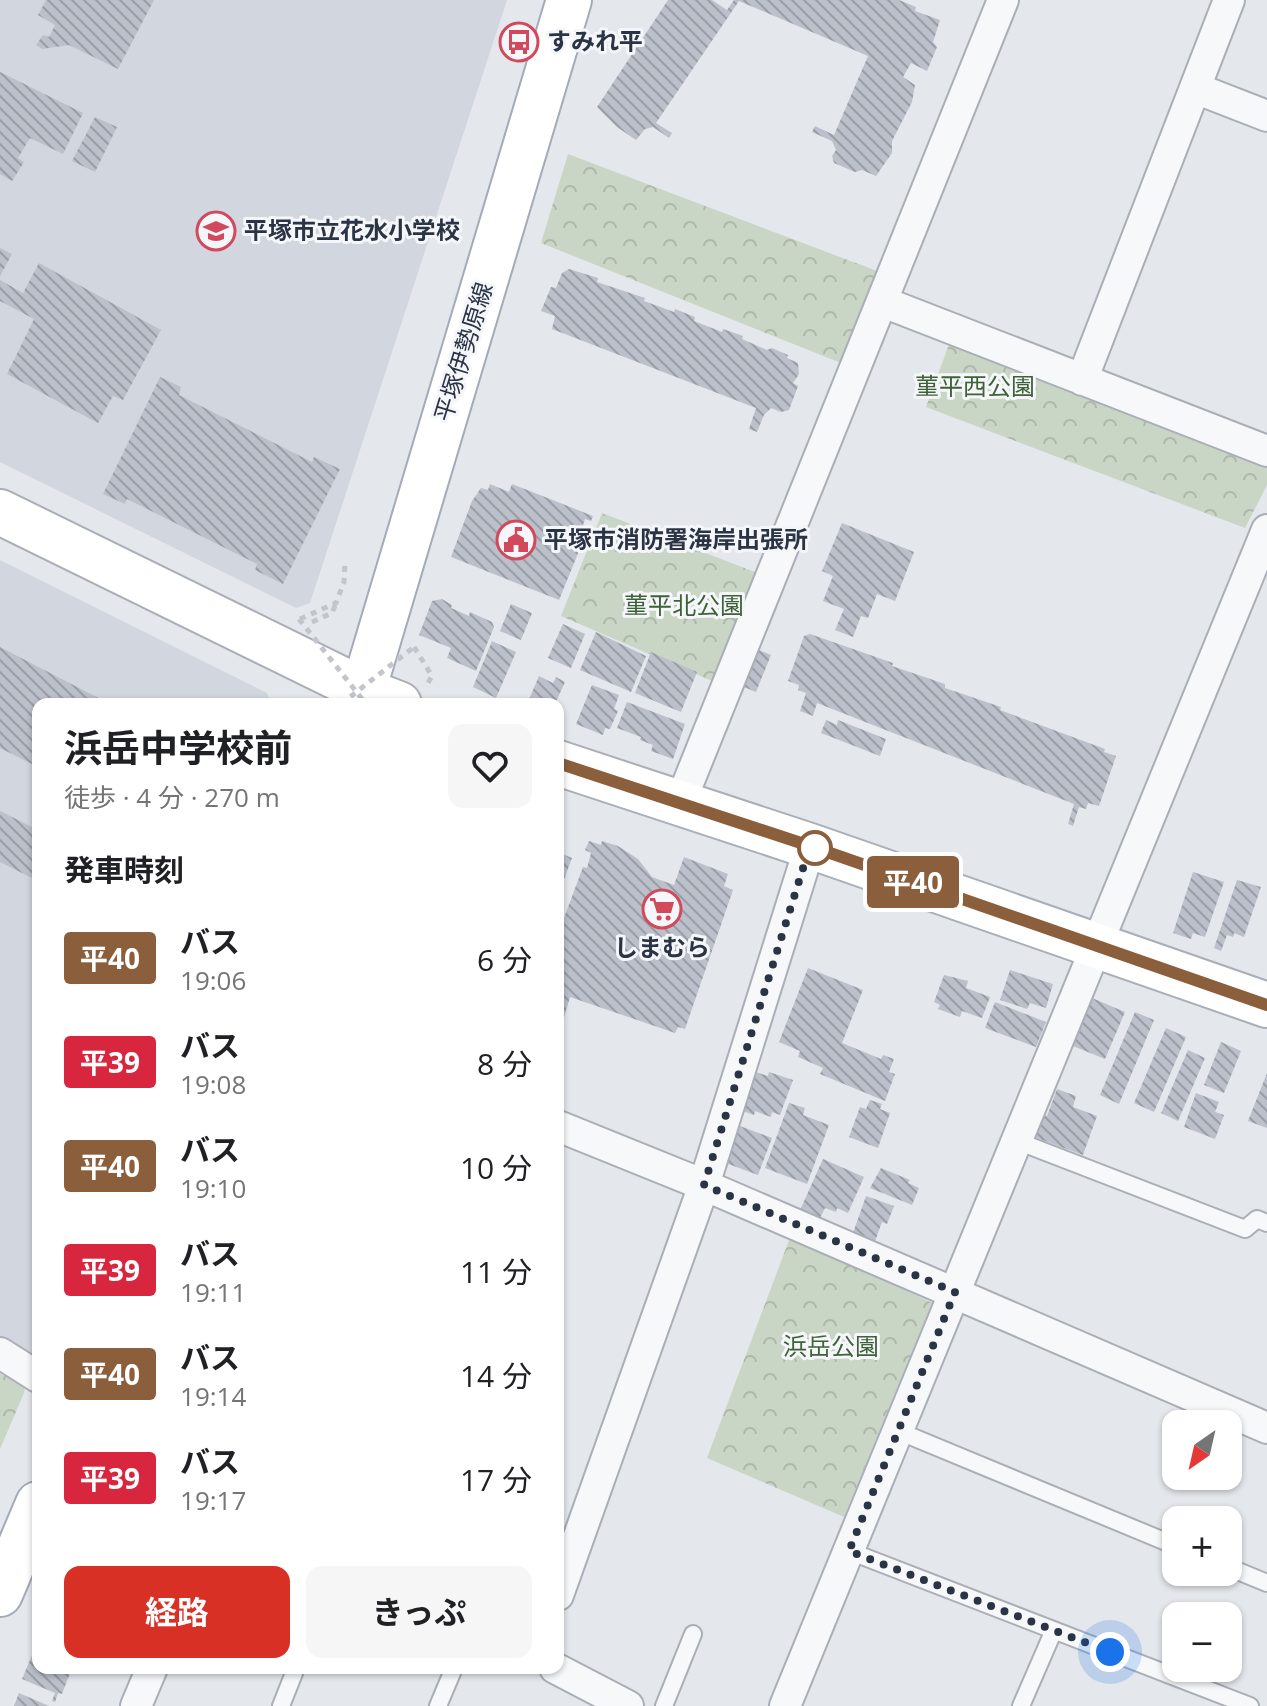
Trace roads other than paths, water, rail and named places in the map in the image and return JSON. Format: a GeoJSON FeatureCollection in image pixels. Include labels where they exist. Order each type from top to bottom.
{"type":"FeatureCollection","features":[{"type":"Feature","properties":{"kind":"street","name":"平塚伊勢原線"},"geometry":{"type":"LineString","coordinates":[[372,696],[569,0]]}},
{"type":"Feature","properties":{"kind":"street"},"geometry":{"type":"LineString","coordinates":[[680,803],[1003,0]]}},
{"type":"Feature","properties":{"kind":"street"},"geometry":{"type":"LineString","coordinates":[[1082,380],[1229,0]]}},
{"type":"Feature","properties":{"kind":"street"},"geometry":{"type":"LineString","coordinates":[[1195,88],[1267,116]]}},
{"type":"Feature","properties":{"kind":"street"},"geometry":{"type":"LineString","coordinates":[[883,302],[1267,451]]}},
{"type":"Feature","properties":{"kind":"street"},"geometry":{"type":"LineString","coordinates":[[0,512],[372,696]]}},
{"type":"Feature","properties":{"kind":"street"},"geometry":{"type":"LineString","coordinates":[[785,1706],[1267,530]]}},
{"type":"Feature","properties":{"kind":"street"},"geometry":{"type":"LineString","coordinates":[[564,765],[810,846],[1267,1005]]}},
{"type":"Feature","properties":{"kind":"street"},"geometry":{"type":"LineString","coordinates":[[564,1578],[704,1185],[810,846]]}},
{"type":"Feature","properties":{"kind":"street"},"geometry":{"type":"LineString","coordinates":[[564,1128],[704,1185],[1267,1428]]}},
{"type":"Feature","properties":{"kind":"street"},"geometry":{"type":"LineString","coordinates":[[0,1353],[32,1373]]}},
{"type":"Feature","properties":{"kind":"street"},"geometry":{"type":"LineString","coordinates":[[0,1594],[32,1518]]}},
{"type":"Feature","properties":{"kind":"street"},"geometry":{"type":"LineString","coordinates":[[136,1706],[149,1674]]}},
{"type":"Feature","properties":{"kind":"street"},"geometry":{"type":"LineString","coordinates":[[563,1674],[592,1697],[628,1706]]}},
{"type":"Feature","properties":{"kind":"lane"},"geometry":{"type":"LineString","coordinates":[[1017,1141],[1245,1229],[1257,1219],[1267,1223]]}},
{"type":"Feature","properties":{"kind":"lane"},"geometry":{"type":"LineString","coordinates":[[898,1431],[1162,1540]]}},
{"type":"Feature","properties":{"kind":"lane"},"geometry":{"type":"LineString","coordinates":[[849,1551],[1250,1706]]}},
{"type":"Feature","properties":{"kind":"lane"},"geometry":{"type":"LineString","coordinates":[[1242,1573],[1267,1583]]}},
{"type":"Feature","properties":{"kind":"lane"},"geometry":{"type":"LineString","coordinates":[[1021,1706],[1054,1630]]}},
{"type":"Feature","properties":{"kind":"lane"},"geometry":{"type":"LineString","coordinates":[[664,1706],[693,1634]]}},
{"type":"Feature","properties":{"kind":"lane"},"geometry":{"type":"LineString","coordinates":[[281,1706],[294,1674]]}},
{"type":"Feature","properties":{"kind":"lane"},"geometry":{"type":"LineString","coordinates":[[438,1706],[451,1674]]}},
{"type":"Feature","properties":{"kind":"place","name":"すみれ平"},"geometry":{"type":"Point","coordinates":[519,42]}},
{"type":"Feature","properties":{"kind":"place","name":"平塚市立花水小学校"},"geometry":{"type":"Point","coordinates":[216,231]}},
{"type":"Feature","properties":{"kind":"place","name":"平塚市消防署海岸出張所"},"geometry":{"type":"Point","coordinates":[516,540]}},
{"type":"Feature","properties":{"kind":"place","name":"しまむら"},"geometry":{"type":"Point","coordinates":[662,909]}},
{"type":"Feature","properties":{"kind":"park label","name":"菫平西公園"},"geometry":{"type":"Point","coordinates":[975,387]}},
{"type":"Feature","properties":{"kind":"park label","name":"菫平北公園"},"geometry":{"type":"Point","coordinates":[684,606]}},
{"type":"Feature","properties":{"kind":"park label","name":"浜岳公園"},"geometry":{"type":"Point","coordinates":[831,1347]}}]}
